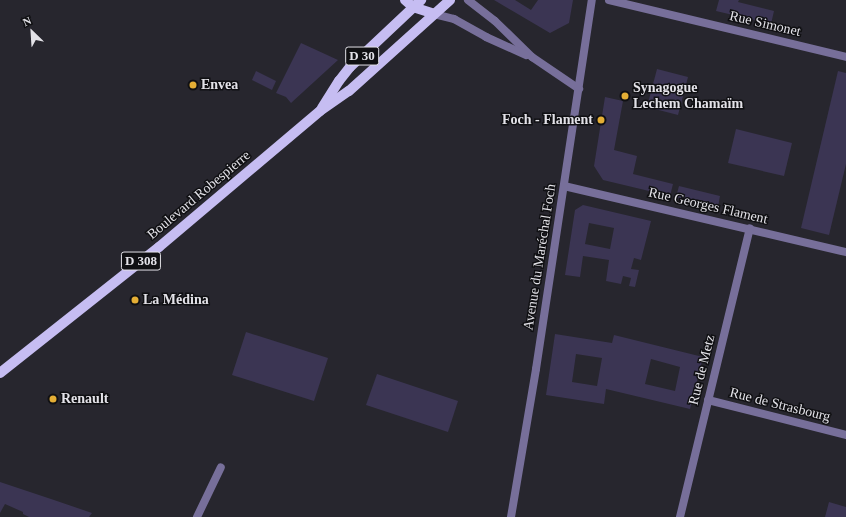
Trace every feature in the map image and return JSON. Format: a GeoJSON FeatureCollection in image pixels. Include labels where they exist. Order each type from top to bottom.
{"type":"FeatureCollection","features":[{"type":"Feature","properties":{"kind":"main road"},"geometry":{"type":"LineString","coordinates":[[404,0],[414,7],[434,14]]}},
{"type":"Feature","properties":{"kind":"main road","name":"Boulevard Robespierre"},"geometry":{"type":"LineString","coordinates":[[320,111],[339,81],[350,67],[421,0]]}},
{"type":"Feature","properties":{"kind":"main road","name":"Boulevard Robespierre"},"geometry":{"type":"LineString","coordinates":[[0,374],[159,247],[320,111],[349,90],[450,0]]}},
{"type":"Feature","properties":{"kind":"street"},"geometry":{"type":"LineString","coordinates":[[468,0],[495,21],[532,57],[579,89]]}},
{"type":"Feature","properties":{"kind":"street","name":"Avenue du Maréchal Foch"},"geometry":{"type":"LineString","coordinates":[[511,517],[592,0]]}},
{"type":"Feature","properties":{"kind":"street","name":"Rue Simonet"},"geometry":{"type":"LineString","coordinates":[[609,0],[846,57]]}},
{"type":"Feature","properties":{"kind":"street"},"geometry":{"type":"LineString","coordinates":[[434,14],[454,20],[486,37],[532,57]]}},
{"type":"Feature","properties":{"kind":"street","name":"Rue Georges Flament"},"geometry":{"type":"LineString","coordinates":[[564,186],[750,228],[846,252]]}},
{"type":"Feature","properties":{"kind":"street","name":"Rue de Metz"},"geometry":{"type":"LineString","coordinates":[[680,517],[750,228]]}},
{"type":"Feature","properties":{"kind":"street","name":"Rue de Strasbourg"},"geometry":{"type":"LineString","coordinates":[[708,400],[846,435]]}},
{"type":"Feature","properties":{"kind":"street"},"geometry":{"type":"LineString","coordinates":[[197,517],[221,467]]}},
{"type":"Feature","properties":{"kind":"shaded area"},"geometry":{"type":"Polygon","coordinates":[[[494,0],[515,0],[531,10],[538,0],[573,0],[569,23],[550,33],[494,0]]]}},
{"type":"Feature","properties":{"kind":"shaded area"},"geometry":{"type":"Polygon","coordinates":[[[719,0],[739,0],[738,2],[774,11],[771,24],[716,11],[719,0]]]}},
{"type":"Feature","properties":{"kind":"shaded area"},"geometry":{"type":"Polygon","coordinates":[[[301,43],[338,60],[291,103],[286,97],[276,93],[301,43]]]}},
{"type":"Feature","properties":{"kind":"shaded area"},"geometry":{"type":"Polygon","coordinates":[[[657,69],[688,77],[678,115],[647,107],[657,69]]]}},
{"type":"Feature","properties":{"kind":"shaded area"},"geometry":{"type":"Polygon","coordinates":[[[256,71],[276,81],[272,90],[252,80],[256,71]]]}},
{"type":"Feature","properties":{"kind":"shaded area"},"geometry":{"type":"Polygon","coordinates":[[[838,71],[846,73],[846,164],[829,235],[801,228],[838,71]]]}},
{"type":"Feature","properties":{"kind":"shaded area"},"geometry":{"type":"Polygon","coordinates":[[[605,97],[623,101],[614,150],[637,156],[633,174],[673,184],[670,196],[603,180],[594,166],[605,97]]]}},
{"type":"Feature","properties":{"kind":"shaded area"},"geometry":{"type":"Polygon","coordinates":[[[736,129],[792,143],[784,176],[728,163],[736,129]]]}},
{"type":"Feature","properties":{"kind":"shaded area"},"geometry":{"type":"Polygon","coordinates":[[[679,186],[720,196],[718,207],[676,197],[679,186]]]}},
{"type":"Feature","properties":{"kind":"shaded area"},"geometry":{"type":"Polygon","coordinates":[[[583,205],[651,221],[641,260],[634,258],[631,269],[639,270],[635,287],[629,286],[631,278],[623,276],[621,284],[606,281],[609,260],[583,256],[580,277],[565,275],[575,210],[583,205]],[[589,223],[585,244],[610,249],[614,228],[589,223]]]}},
{"type":"Feature","properties":{"kind":"shaded area"},"geometry":{"type":"Polygon","coordinates":[[[246,332],[328,358],[314,401],[232,375],[246,332]]]}},
{"type":"Feature","properties":{"kind":"shaded area"},"geometry":{"type":"Polygon","coordinates":[[[555,334],[612,343],[614,335],[703,357],[690,409],[606,389],[604,404],[546,395],[555,334]],[[576,354],[572,382],[597,386],[602,358],[576,354]],[[651,359],[645,384],[675,391],[680,367],[651,359]]]}},
{"type":"Feature","properties":{"kind":"shaded area"},"geometry":{"type":"Polygon","coordinates":[[[377,374],[458,401],[448,432],[366,405],[377,374]]]}},
{"type":"Feature","properties":{"kind":"shaded area"},"geometry":{"type":"Polygon","coordinates":[[[0,482],[92,513],[89,517],[29,517],[23,514],[23,512],[5,504],[0,513],[0,482]]]}},
{"type":"Feature","properties":{"kind":"shaded area"},"geometry":{"type":"Polygon","coordinates":[[[829,502],[846,507],[846,517],[825,517],[829,502]]]}},
{"type":"Feature","properties":{"kind":"place","name":"Envea"},"geometry":{"type":"Point","coordinates":[193,85]}},
{"type":"Feature","properties":{"kind":"place","name":"Synagogue Lechem Chamaïm"},"geometry":{"type":"Point","coordinates":[625,96]}},
{"type":"Feature","properties":{"kind":"place","name":"Foch - Flament"},"geometry":{"type":"Point","coordinates":[601,120]}},
{"type":"Feature","properties":{"kind":"place","name":"La Médina"},"geometry":{"type":"Point","coordinates":[135,300]}},
{"type":"Feature","properties":{"kind":"place","name":"Renault"},"geometry":{"type":"Point","coordinates":[53,399]}}]}
